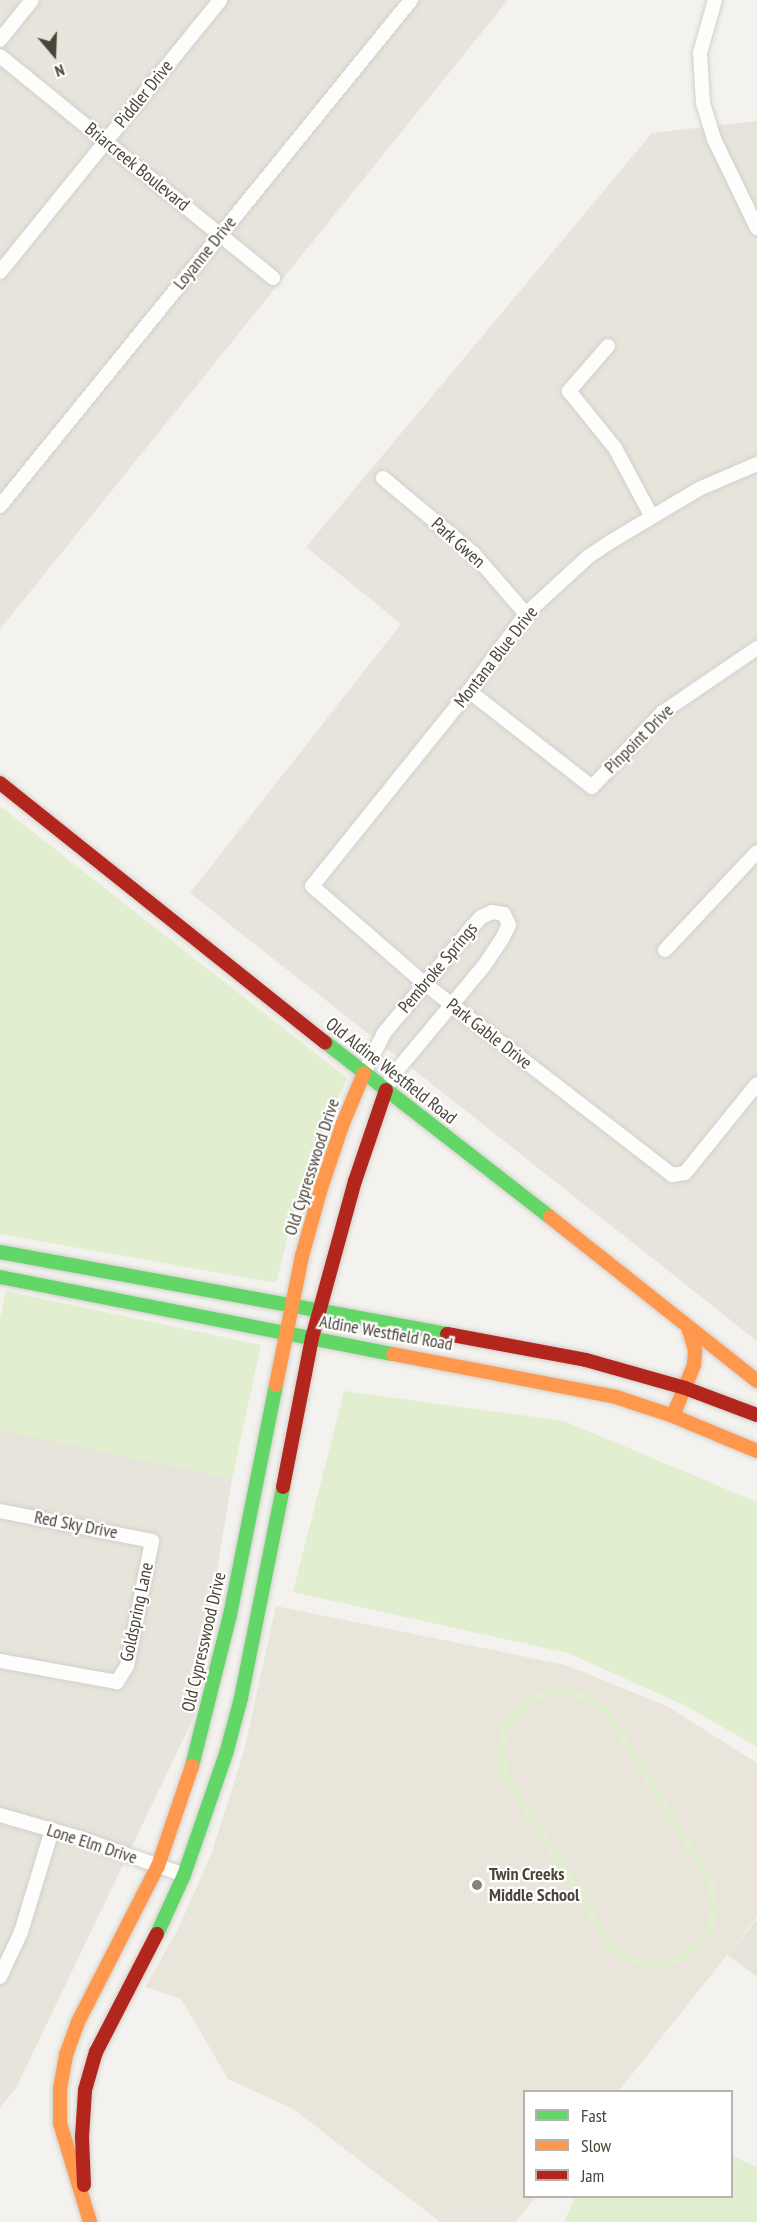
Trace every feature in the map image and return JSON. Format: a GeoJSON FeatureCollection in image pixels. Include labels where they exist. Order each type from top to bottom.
{"type":"FeatureCollection","features":[{"type":"Feature","properties":{"kind":"street"},"geometry":{"type":"LineString","coordinates":[[0,40],[32,0]]}},
{"type":"Feature","properties":{"kind":"street","name":"Piddler Drive"},"geometry":{"type":"LineString","coordinates":[[0,272],[220,0]]}},
{"type":"Feature","properties":{"kind":"street","name":"Loyanne Drive"},"geometry":{"type":"LineString","coordinates":[[0,507],[411,0]]}},
{"type":"Feature","properties":{"kind":"street"},"geometry":{"type":"LineString","coordinates":[[715,0],[700,52],[703,103],[714,139],[757,228]]}},
{"type":"Feature","properties":{"kind":"street","name":"Briarcreek Boulevard"},"geometry":{"type":"LineString","coordinates":[[0,56],[273,278]]}},
{"type":"Feature","properties":{"kind":"street"},"geometry":{"type":"LineString","coordinates":[[608,346],[569,391],[615,448],[651,516]]}},
{"type":"Feature","properties":{"kind":"street","name":"Montana Blue Drive"},"geometry":{"type":"LineString","coordinates":[[312,886],[469,691],[526,614],[589,556],[651,516],[699,489],[757,464]]}},
{"type":"Feature","properties":{"kind":"street","name":"Park Gwen"},"geometry":{"type":"LineString","coordinates":[[383,478],[472,553],[526,614]]}},
{"type":"Feature","properties":{"kind":"street","name":"Pinpoint Drive"},"geometry":{"type":"LineString","coordinates":[[469,691],[592,787],[663,712],[757,648]]}},
{"type":"Feature","properties":{"kind":"street","name":"Old Aldine Westfield Road"},"geometry":{"type":"LineString","coordinates":[[0,783],[364,1073],[573,1234],[757,1381]]}},
{"type":"Feature","properties":{"kind":"street"},"geometry":{"type":"LineString","coordinates":[[665,950],[757,852]]}},
{"type":"Feature","properties":{"kind":"street","name":"Park Gable Drive"},"geometry":{"type":"LineString","coordinates":[[312,886],[424,984],[672,1175],[685,1173],[757,1084]]}},
{"type":"Feature","properties":{"kind":"street","name":"Pembroke Springs"},"geometry":{"type":"LineString","coordinates":[[364,1073],[384,1033],[481,917],[492,912],[504,914],[508,925],[502,939],[393,1075],[386,1090]]}},
{"type":"Feature","properties":{"kind":"street","name":"Old Cypresswood Drive"},"geometry":{"type":"LineString","coordinates":[[85,2202],[82,2137],[85,2090],[96,2052],[135,1945],[158,1866],[196,1754],[230,1615],[291,1305],[321,1188],[343,1124],[364,1073]]}},
{"type":"Feature","properties":{"kind":"street","name":"Old Cypresswood Drive"},"geometry":{"type":"LineString","coordinates":[[90,2222],[60,2123],[60,2089],[66,2055],[78,2022],[184,1875],[226,1754],[256,1622],[312,1338],[355,1181],[386,1090]]}},
{"type":"Feature","properties":{"kind":"street","name":"Aldine Westfield Road"},"geometry":{"type":"LineString","coordinates":[[0,1252],[586,1360],[685,1388],[757,1415]]}},
{"type":"Feature","properties":{"kind":"street"},"geometry":{"type":"LineString","coordinates":[[82,1293],[88,1268]]}},
{"type":"Feature","properties":{"kind":"street","name":"Aldine Westfield Road"},"geometry":{"type":"LineString","coordinates":[[0,1277],[532,1378],[616,1397],[674,1416],[757,1451]]}},
{"type":"Feature","properties":{"kind":"street"},"geometry":{"type":"LineString","coordinates":[[674,1416],[694,1365],[694,1350],[688,1327]]}},
{"type":"Feature","properties":{"kind":"street"},"geometry":{"type":"LineString","coordinates":[[532,1378],[540,1351]]}},
{"type":"Feature","properties":{"kind":"street","name":"Red Sky Drive"},"geometry":{"type":"LineString","coordinates":[[0,1511],[152,1541]]}},
{"type":"Feature","properties":{"kind":"street","name":"Goldspring Lane"},"geometry":{"type":"LineString","coordinates":[[0,1661],[117,1682],[127,1666],[152,1541]]}},
{"type":"Feature","properties":{"kind":"street"},"geometry":{"type":"LineString","coordinates":[[230,1615],[256,1622]]}},
{"type":"Feature","properties":{"kind":"street","name":"Lone Elm Drive"},"geometry":{"type":"LineString","coordinates":[[0,1815],[52,1830],[184,1875]]}},
{"type":"Feature","properties":{"kind":"street"},"geometry":{"type":"LineString","coordinates":[[0,1977],[21,1932],[52,1830]]}},
{"type":"Feature","properties":{"kind":"shaded area"},"geometry":{"type":"Polygon","coordinates":[[[0,0],[508,0],[0,629],[0,0]]]}},
{"type":"Feature","properties":{"kind":"shaded area"},"geometry":{"type":"Polygon","coordinates":[[[757,121],[757,1341],[190,893],[401,624],[306,547],[652,133],[757,121]]]}},
{"type":"Feature","properties":{"kind":"shaded area"},"geometry":{"type":"Polygon","coordinates":[[[0,1428],[232,1479],[193,1719],[16,2088],[0,2108],[0,1428]]]}},
{"type":"Feature","properties":{"kind":"shaded area","name":"Twin Creeks Middle School"},"geometry":{"type":"Polygon","coordinates":[[[276,1606],[566,1665],[667,1706],[757,1763],[757,1917],[620,2090],[523,2090],[523,2198],[535,2198],[516,2222],[440,2222],[293,2109],[228,2079],[181,1999],[145,1987],[178,1929],[212,1852],[244,1751],[276,1606]]]}},
{"type":"Feature","properties":{"kind":"shaded area"},"geometry":{"type":"Polygon","coordinates":[[[757,1919],[757,1977],[727,1955],[757,1919]]]}},
{"type":"Feature","properties":{"kind":"green space"},"geometry":{"type":"Polygon","coordinates":[[[0,806],[347,1078],[303,1176],[276,1283],[0,1234],[0,806]]]}},
{"type":"Feature","properties":{"kind":"green space"},"geometry":{"type":"Polygon","coordinates":[[[6,1291],[261,1345],[232,1479],[0,1430],[0,1319],[6,1291]]]}},
{"type":"Feature","properties":{"kind":"green space"},"geometry":{"type":"Polygon","coordinates":[[[344,1391],[564,1421],[757,1502],[757,1747],[688,1707],[568,1653],[293,1592],[344,1391]]]}},
{"type":"Feature","properties":{"kind":"green space"},"geometry":{"type":"Polygon","coordinates":[[[557,1688],[586,1693],[610,1710],[714,1880],[719,1909],[714,1929],[696,1953],[679,1963],[659,1968],[640,1966],[621,1959],[606,1946],[491,1759],[497,1755],[502,1727],[513,1710],[537,1693],[557,1688]],[[566,1695],[548,1697],[532,1704],[513,1722],[505,1747],[509,1773],[612,1941],[625,1952],[641,1959],[659,1960],[676,1956],[698,1941],[707,1926],[711,1909],[707,1883],[605,1715],[591,1704],[566,1695]]]}},
{"type":"Feature","properties":{"kind":"green space"},"geometry":{"type":"Polygon","coordinates":[[[733,2156],[757,2167],[757,2222],[564,2222],[575,2198],[733,2198],[733,2156]]]}},
{"type":"Feature","properties":{"kind":"traffic: fast"},"geometry":{"type":"LineString","coordinates":[[325,1042],[550,1217]]}},
{"type":"Feature","properties":{"kind":"traffic: fast"},"geometry":{"type":"LineString","coordinates":[[0,1252],[447,1334]]}},
{"type":"Feature","properties":{"kind":"traffic: fast"},"geometry":{"type":"LineString","coordinates":[[0,1277],[393,1354]]}},
{"type":"Feature","properties":{"kind":"traffic: fast"},"geometry":{"type":"LineString","coordinates":[[192,1766],[230,1615],[276,1385]]}},
{"type":"Feature","properties":{"kind":"traffic: fast"},"geometry":{"type":"LineString","coordinates":[[157,1934],[184,1875],[226,1754],[241,1698],[283,1487]]}},
{"type":"Feature","properties":{"kind":"traffic: slow"},"geometry":{"type":"LineString","coordinates":[[276,1385],[302,1256],[321,1188],[343,1123],[364,1073]]}},
{"type":"Feature","properties":{"kind":"traffic: slow"},"geometry":{"type":"LineString","coordinates":[[550,1217],[757,1381]]}},
{"type":"Feature","properties":{"kind":"traffic: slow"},"geometry":{"type":"LineString","coordinates":[[673,1416],[694,1365],[695,1350],[688,1327]]}},
{"type":"Feature","properties":{"kind":"traffic: slow"},"geometry":{"type":"LineString","coordinates":[[393,1354],[616,1397],[673,1416],[757,1451]]}},
{"type":"Feature","properties":{"kind":"traffic: slow"},"geometry":{"type":"LineString","coordinates":[[90,2222],[60,2123],[60,2089],[66,2055],[78,2022],[158,1866],[192,1766]]}},
{"type":"Feature","properties":{"kind":"traffic: jam"},"geometry":{"type":"LineString","coordinates":[[0,783],[325,1042]]}},
{"type":"Feature","properties":{"kind":"traffic: jam"},"geometry":{"type":"LineString","coordinates":[[283,1487],[312,1338],[355,1181],[386,1090]]}},
{"type":"Feature","properties":{"kind":"traffic: jam"},"geometry":{"type":"LineString","coordinates":[[447,1334],[586,1360],[685,1388],[757,1415]]}},
{"type":"Feature","properties":{"kind":"traffic: jam"},"geometry":{"type":"LineString","coordinates":[[84,2185],[82,2137],[85,2090],[96,2052],[157,1934]]}},
{"type":"Feature","properties":{"kind":"place","name":"Twin Creeks Middle School"},"geometry":{"type":"Point","coordinates":[477,1885]}}]}
